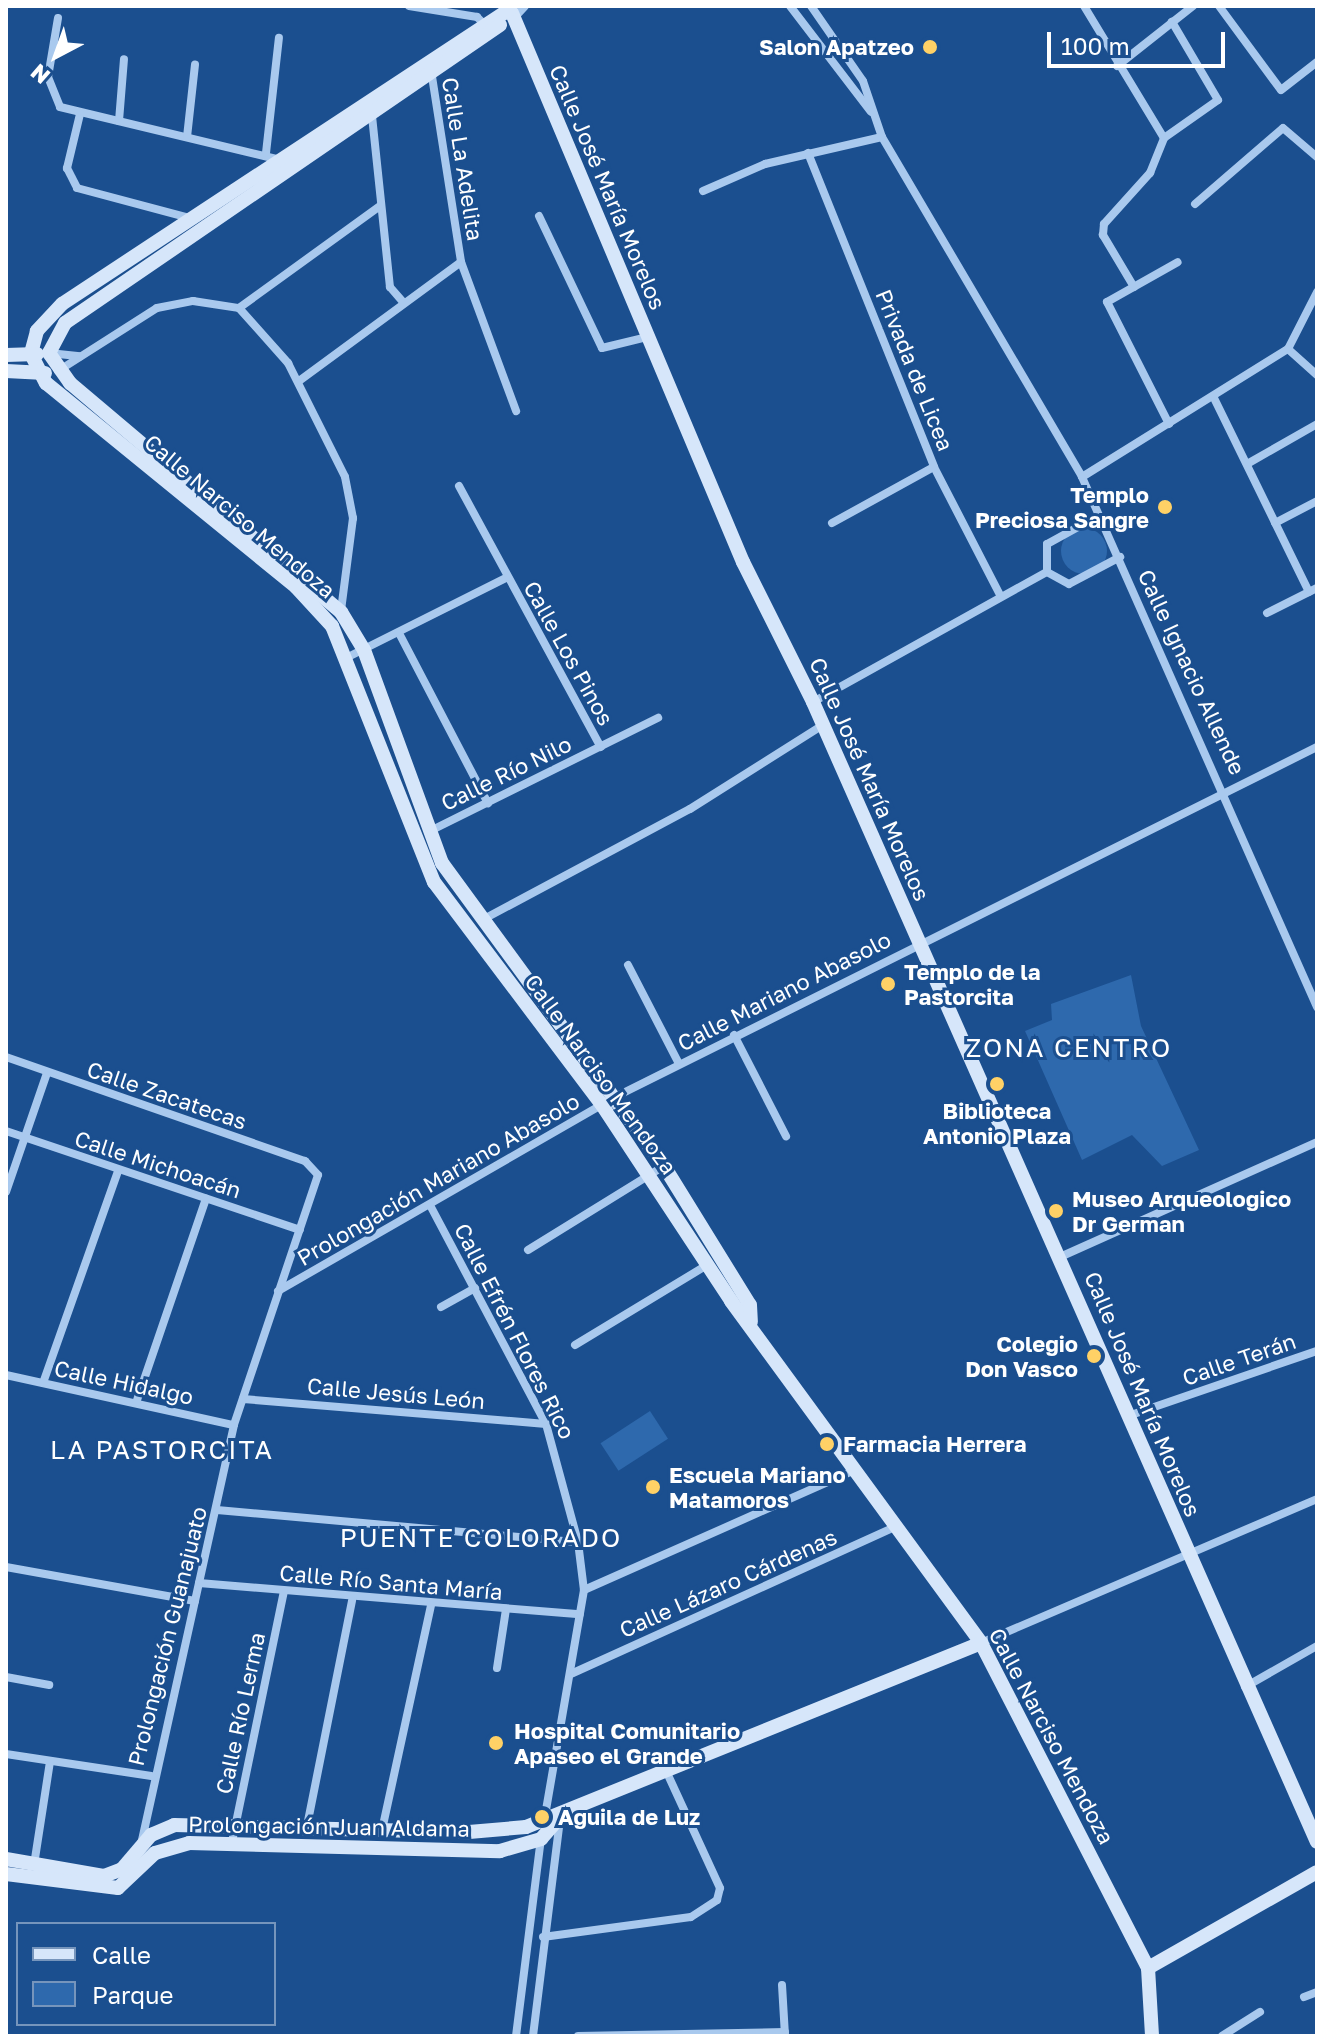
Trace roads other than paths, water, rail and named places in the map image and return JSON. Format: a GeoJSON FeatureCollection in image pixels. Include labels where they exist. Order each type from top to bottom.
{"type":"FeatureCollection","features":[{"type":"Feature","properties":{"kind":"street"},"geometry":{"type":"LineString","coordinates":[[409,6],[482,23]]}},
{"type":"Feature","properties":{"kind":"street","name":"Calle Ignacio Allende"},"geometry":{"type":"LineString","coordinates":[[790,6],[871,112]]}},
{"type":"Feature","properties":{"kind":"street","name":"Calle Ignacio Allende"},"geometry":{"type":"LineString","coordinates":[[811,6],[863,81],[882,137],[1082,477],[1227,792],[1317,1007]]}},
{"type":"Feature","properties":{"kind":"street"},"geometry":{"type":"LineString","coordinates":[[1084,6],[1117,66],[1164,138]]}},
{"type":"Feature","properties":{"kind":"street"},"geometry":{"type":"LineString","coordinates":[[1117,66],[1193,6]]}},
{"type":"Feature","properties":{"kind":"street"},"geometry":{"type":"LineString","coordinates":[[1219,6],[1281,90],[1317,62]]}},
{"type":"Feature","properties":{"kind":"street"},"geometry":{"type":"LineString","coordinates":[[38,374],[31,354],[37,331],[54,311],[125,271],[278,161],[372,116],[482,23],[516,9]]}},
{"type":"Feature","properties":{"kind":"street","name":"Calle José María Morelos"},"geometry":{"type":"LineString","coordinates":[[516,9],[647,337],[743,562],[813,702],[1060,1257],[1244,1687],[1317,1842]]}},
{"type":"Feature","properties":{"kind":"street"},"geometry":{"type":"LineString","coordinates":[[58,18],[50,91],[60,107],[278,161]]}},
{"type":"Feature","properties":{"kind":"street"},"geometry":{"type":"LineString","coordinates":[[1134,287],[1104,224],[1150,173],[1164,138],[1218,100],[1172,22]]}},
{"type":"Feature","properties":{"kind":"street"},"geometry":{"type":"LineString","coordinates":[[278,161],[279,38]]}},
{"type":"Feature","properties":{"kind":"street"},"geometry":{"type":"LineString","coordinates":[[119,121],[124,59]]}},
{"type":"Feature","properties":{"kind":"street"},"geometry":{"type":"LineString","coordinates":[[187,137],[195,64]]}},
{"type":"Feature","properties":{"kind":"street"},"geometry":{"type":"LineString","coordinates":[[49,353],[65,323],[192,219],[278,161],[430,67]]}},
{"type":"Feature","properties":{"kind":"street","name":"Calle La Adelita"},"geometry":{"type":"LineString","coordinates":[[430,67],[461,262],[516,411]]}},
{"type":"Feature","properties":{"kind":"street"},"geometry":{"type":"LineString","coordinates":[[80,114],[67,168],[77,188],[192,219]]}},
{"type":"Feature","properties":{"kind":"street"},"geometry":{"type":"LineString","coordinates":[[372,116],[392,294],[404,303]]}},
{"type":"Feature","properties":{"kind":"street"},"geometry":{"type":"LineString","coordinates":[[1195,204],[1283,128],[1317,157]]}},
{"type":"Feature","properties":{"kind":"street"},"geometry":{"type":"LineString","coordinates":[[703,191],[808,153],[882,137]]}},
{"type":"Feature","properties":{"kind":"street","name":"Privada de Licea"},"geometry":{"type":"LineString","coordinates":[[808,153],[934,467],[1000,595]]}},
{"type":"Feature","properties":{"kind":"street"},"geometry":{"type":"LineString","coordinates":[[239,308],[380,206]]}},
{"type":"Feature","properties":{"kind":"street"},"geometry":{"type":"LineString","coordinates":[[539,216],[602,348],[647,337]]}},
{"type":"Feature","properties":{"kind":"street"},"geometry":{"type":"LineString","coordinates":[[299,381],[461,262]]}},
{"type":"Feature","properties":{"kind":"street"},"geometry":{"type":"LineString","coordinates":[[1169,424],[1107,302],[1178,262]]}},
{"type":"Feature","properties":{"kind":"street"},"geometry":{"type":"LineString","coordinates":[[1082,477],[1214,398],[1288,349],[1317,292]]}},
{"type":"Feature","properties":{"kind":"street"},"geometry":{"type":"LineString","coordinates":[[6,371],[38,374],[57,371],[171,304],[221,301],[239,308],[299,381],[351,497],[341,612]]}},
{"type":"Feature","properties":{"kind":"street"},"geometry":{"type":"LineString","coordinates":[[1288,349],[1317,375]]}},
{"type":"Feature","properties":{"kind":"street"},"geometry":{"type":"LineString","coordinates":[[6,355],[49,353],[81,356]]}},
{"type":"Feature","properties":{"kind":"street","name":"Calle Narciso Mendoza"},"geometry":{"type":"LineString","coordinates":[[49,353],[57,371],[341,612],[427,832],[482,920],[664,1166],[723,1259],[751,1322]]}},
{"type":"Feature","properties":{"kind":"street","name":"Calle Narciso Mendoza"},"geometry":{"type":"LineString","coordinates":[[38,374],[296,587],[357,653],[412,837],[468,929],[602,1105],[707,1265],[981,1643],[1148,1968],[1152,2036]]}},
{"type":"Feature","properties":{"kind":"street"},"geometry":{"type":"LineString","coordinates":[[1214,398],[1275,523],[1313,590],[1267,613]]}},
{"type":"Feature","properties":{"kind":"street"},"geometry":{"type":"LineString","coordinates":[[1247,464],[1317,424]]}},
{"type":"Feature","properties":{"kind":"street"},"geometry":{"type":"LineString","coordinates":[[832,523],[934,467]]}},
{"type":"Feature","properties":{"kind":"street","name":"Calle Los Pinos"},"geometry":{"type":"LineString","coordinates":[[459,486],[506,578],[601,747]]}},
{"type":"Feature","properties":{"kind":"street"},"geometry":{"type":"LineString","coordinates":[[1275,523],[1317,501]]}},
{"type":"Feature","properties":{"kind":"street"},"geometry":{"type":"LineString","coordinates":[[1047,572],[1047,544],[1098,516]]}},
{"type":"Feature","properties":{"kind":"street"},"geometry":{"type":"LineString","coordinates":[[1047,572],[1069,584],[1120,557]]}},
{"type":"Feature","properties":{"kind":"street"},"geometry":{"type":"LineString","coordinates":[[813,702],[1000,595],[1047,572]]}},
{"type":"Feature","properties":{"kind":"street"},"geometry":{"type":"LineString","coordinates":[[357,653],[400,635],[506,578]]}},
{"type":"Feature","properties":{"kind":"street"},"geometry":{"type":"LineString","coordinates":[[400,635],[488,803]]}},
{"type":"Feature","properties":{"kind":"street","name":"Calle Río Nilo"},"geometry":{"type":"LineString","coordinates":[[427,832],[658,718]]}},
{"type":"Feature","properties":{"kind":"street"},"geometry":{"type":"LineString","coordinates":[[468,929],[690,809],[823,725]]}},
{"type":"Feature","properties":{"kind":"street","name":"Calle Mariano Abasolo"},"geometry":{"type":"LineString","coordinates":[[615,1097],[919,942],[1317,747]]}},
{"type":"Feature","properties":{"kind":"street"},"geometry":{"type":"LineString","coordinates":[[628,965],[679,1064]]}},
{"type":"Feature","properties":{"kind":"street"},"geometry":{"type":"LineString","coordinates":[[734,1035],[786,1136]]}},
{"type":"Feature","properties":{"kind":"street","name":"Calle Zacatecas"},"geometry":{"type":"LineString","coordinates":[[6,1057],[316,1168]]}},
{"type":"Feature","properties":{"kind":"street"},"geometry":{"type":"LineString","coordinates":[[6,1192],[47,1073]]}},
{"type":"Feature","properties":{"kind":"street","name":"Prolongación Mariano Abasolo"},"geometry":{"type":"LineString","coordinates":[[278,1291],[431,1207],[615,1097]]}},
{"type":"Feature","properties":{"kind":"street","name":"Calle Michoacán"},"geometry":{"type":"LineString","coordinates":[[6,1131],[300,1230]]}},
{"type":"Feature","properties":{"kind":"street"},"geometry":{"type":"LineString","coordinates":[[1060,1257],[1317,1142]]}},
{"type":"Feature","properties":{"kind":"street"},"geometry":{"type":"LineString","coordinates":[[528,1250],[664,1166]]}},
{"type":"Feature","properties":{"kind":"street","name":"Prolongación Guanajuato"},"geometry":{"type":"LineString","coordinates":[[128,1881],[141,1844],[151,1776],[217,1510],[234,1425],[318,1182],[316,1168]]}},
{"type":"Feature","properties":{"kind":"street"},"geometry":{"type":"LineString","coordinates":[[43,1383],[118,1171]]}},
{"type":"Feature","properties":{"kind":"street"},"geometry":{"type":"LineString","coordinates":[[136,1403],[206,1199]]}},
{"type":"Feature","properties":{"kind":"street","name":"Calle Efrén Flores Rico"},"geometry":{"type":"LineString","coordinates":[[431,1207],[546,1424],[578,1542],[584,1590],[573,1673],[546,1803],[516,2036]]}},
{"type":"Feature","properties":{"kind":"street"},"geometry":{"type":"LineString","coordinates":[[575,1345],[707,1265],[723,1259]]}},
{"type":"Feature","properties":{"kind":"street"},"geometry":{"type":"LineString","coordinates":[[441,1307],[475,1288]]}},
{"type":"Feature","properties":{"kind":"street","name":"Calle Terán"},"geometry":{"type":"LineString","coordinates":[[1127,1417],[1317,1351]]}},
{"type":"Feature","properties":{"kind":"street","name":"Calle Hidalgo"},"geometry":{"type":"LineString","coordinates":[[6,1375],[234,1425]]}},
{"type":"Feature","properties":{"kind":"street","name":"Calle Jesús León"},"geometry":{"type":"LineString","coordinates":[[243,1399],[546,1424]]}},
{"type":"Feature","properties":{"kind":"street"},"geometry":{"type":"LineString","coordinates":[[584,1590],[855,1470]]}},
{"type":"Feature","properties":{"kind":"street"},"geometry":{"type":"LineString","coordinates":[[981,1643],[1190,1557],[1317,1499]]}},
{"type":"Feature","properties":{"kind":"street"},"geometry":{"type":"LineString","coordinates":[[217,1510],[578,1542]]}},
{"type":"Feature","properties":{"kind":"street","name":"Calle Lázaro Cárdenas"},"geometry":{"type":"LineString","coordinates":[[573,1673],[898,1526]]}},
{"type":"Feature","properties":{"kind":"street"},"geometry":{"type":"LineString","coordinates":[[6,1567],[195,1601]]}},
{"type":"Feature","properties":{"kind":"street","name":"Calle Río Santa María"},"geometry":{"type":"LineString","coordinates":[[199,1583],[352,1600],[580,1614]]}},
{"type":"Feature","properties":{"kind":"street","name":"Calle Río Lerma"},"geometry":{"type":"LineString","coordinates":[[232,1842],[284,1591]]}},
{"type":"Feature","properties":{"kind":"street"},"geometry":{"type":"LineString","coordinates":[[307,1826],[352,1600]]}},
{"type":"Feature","properties":{"kind":"street"},"geometry":{"type":"LineString","coordinates":[[382,1830],[431,1605]]}},
{"type":"Feature","properties":{"kind":"street"},"geometry":{"type":"LineString","coordinates":[[497,1668],[506,1609]]}},
{"type":"Feature","properties":{"kind":"street","name":"Prolongación Juan Aldama"},"geometry":{"type":"LineString","coordinates":[[6,1859],[104,1876],[122,1869],[141,1844],[174,1825],[469,1832],[544,1821],[981,1643]]}},
{"type":"Feature","properties":{"kind":"street"},"geometry":{"type":"LineString","coordinates":[[1244,1687],[1317,1646]]}},
{"type":"Feature","properties":{"kind":"street"},"geometry":{"type":"LineString","coordinates":[[6,1677],[49,1685]]}},
{"type":"Feature","properties":{"kind":"street"},"geometry":{"type":"LineString","coordinates":[[6,1754],[151,1776]]}},
{"type":"Feature","properties":{"kind":"street"},"geometry":{"type":"LineString","coordinates":[[34,1865],[50,1762]]}},
{"type":"Feature","properties":{"kind":"street"},"geometry":{"type":"LineString","coordinates":[[543,1937],[669,1922],[717,1900],[720,1888],[667,1773]]}},
{"type":"Feature","properties":{"kind":"street"},"geometry":{"type":"LineString","coordinates":[[533,2036],[560,1817],[546,1803]]}},
{"type":"Feature","properties":{"kind":"street","name":"Prolongación Juan Aldama"},"geometry":{"type":"LineString","coordinates":[[128,1881],[164,1848],[232,1842],[500,1851],[541,1839],[560,1817]]}},
{"type":"Feature","properties":{"kind":"street"},"geometry":{"type":"LineString","coordinates":[[1148,1968],[1317,1872]]}},
{"type":"Feature","properties":{"kind":"street"},"geometry":{"type":"LineString","coordinates":[[6,1874],[108,1889],[128,1881]]}},
{"type":"Feature","properties":{"kind":"street"},"geometry":{"type":"LineString","coordinates":[[578,2036],[785,2034],[782,1985]]}},
{"type":"Feature","properties":{"kind":"street"},"geometry":{"type":"LineString","coordinates":[[1304,1997],[1317,1992]]}},
{"type":"Feature","properties":{"kind":"street"},"geometry":{"type":"LineString","coordinates":[[1222,2036],[1260,2012]]}},
{"type":"Feature","properties":{"kind":"place","name":"Salon Apatzeo"},"geometry":{"type":"Point","coordinates":[930,47]}},
{"type":"Feature","properties":{"kind":"place","name":"Templo Preciosa Sangre"},"geometry":{"type":"Point","coordinates":[1165,507]}},
{"type":"Feature","properties":{"kind":"place","name":"Templo de la Pastorcita"},"geometry":{"type":"Point","coordinates":[888,984]}},
{"type":"Feature","properties":{"kind":"place","name":"Biblioteca Antonio Plaza"},"geometry":{"type":"Point","coordinates":[997,1084]}},
{"type":"Feature","properties":{"kind":"place","name":"Museo Arqueologico Dr German"},"geometry":{"type":"Point","coordinates":[1056,1211]}},
{"type":"Feature","properties":{"kind":"place","name":"Colegio Don Vasco"},"geometry":{"type":"Point","coordinates":[1094,1356]}},
{"type":"Feature","properties":{"kind":"place","name":"Farmacia Herrera"},"geometry":{"type":"Point","coordinates":[827,1444]}},
{"type":"Feature","properties":{"kind":"place","name":"Escuela Mariano Matamoros"},"geometry":{"type":"Point","coordinates":[653,1487]}},
{"type":"Feature","properties":{"kind":"place","name":"Hospital Comunitario Apaseo el Grande"},"geometry":{"type":"Point","coordinates":[496,1743]}},
{"type":"Feature","properties":{"kind":"place","name":"Aguila de Luz"},"geometry":{"type":"Point","coordinates":[542,1817]}},
{"type":"Feature","properties":{"kind":"district","name":"ZONA CENTRO"},"geometry":{"type":"Point","coordinates":[1069,1048]}},
{"type":"Feature","properties":{"kind":"district","name":"LA PASTORCITA"},"geometry":{"type":"Point","coordinates":[162,1450]}},
{"type":"Feature","properties":{"kind":"district","name":"PUENTE COLORADO"},"geometry":{"type":"Point","coordinates":[481,1538]}}]}
